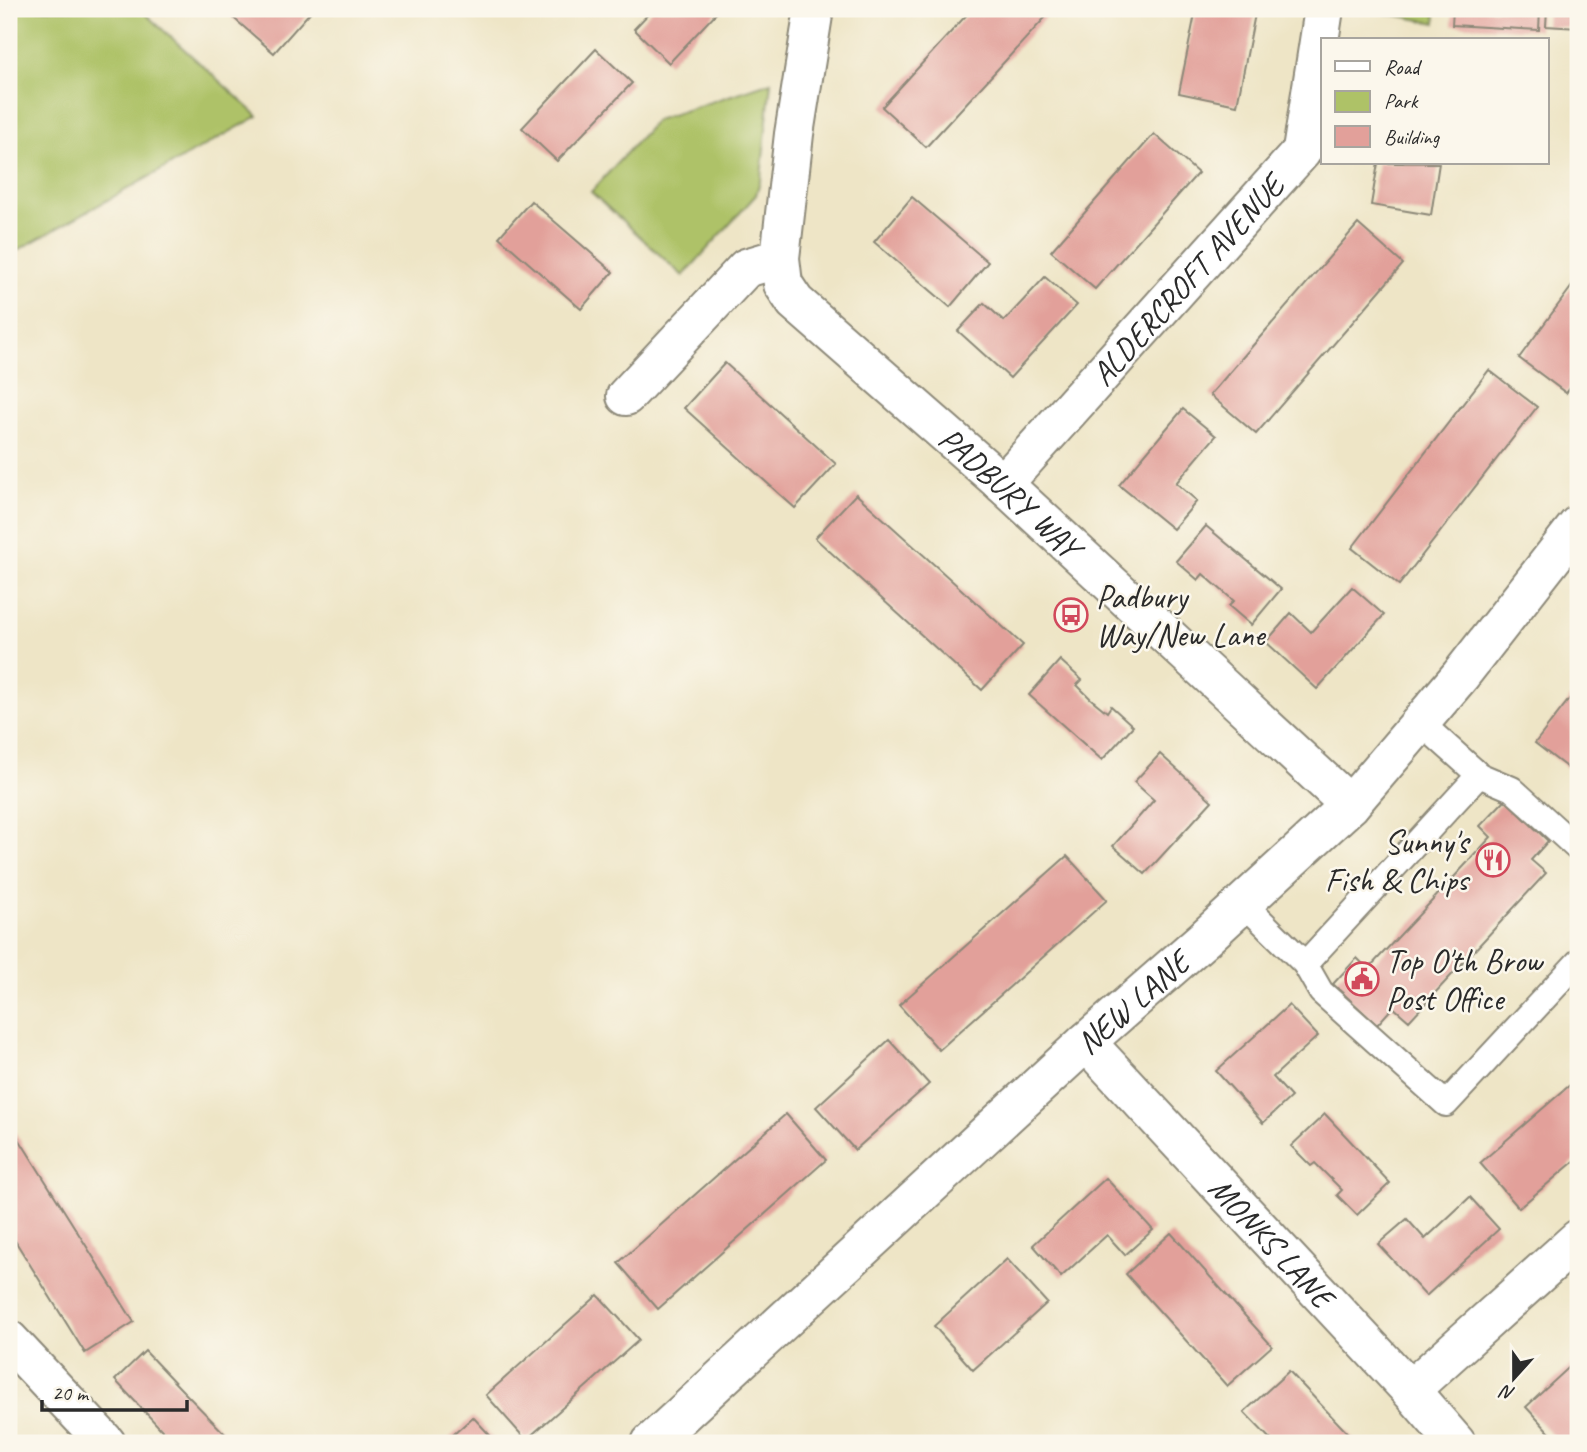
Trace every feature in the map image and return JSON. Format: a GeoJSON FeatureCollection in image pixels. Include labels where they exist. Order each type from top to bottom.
{"type":"FeatureCollection","features":[{"type":"Feature","properties":{"kind":"street","name":"PADBURY WAY"},"geometry":{"type":"LineString","coordinates":[[814,9],[794,134],[780,258],[783,284],[795,302],[1003,484],[1350,805]]}},
{"type":"Feature","properties":{"kind":"street","name":"ALDERCROFT AVENUE"},"geometry":{"type":"LineString","coordinates":[[1003,484],[1302,151],[1324,9]]}},
{"type":"Feature","properties":{"kind":"street"},"geometry":{"type":"LineString","coordinates":[[626,396],[747,268],[780,258]]}},
{"type":"Feature","properties":{"kind":"street","name":"NEW LANE"},"geometry":{"type":"LineString","coordinates":[[651,1443],[1086,1042],[1350,805],[1460,676],[1578,525]]}},
{"type":"Feature","properties":{"kind":"street","name":"MONKS LANE"},"geometry":{"type":"LineString","coordinates":[[1086,1042],[1410,1390],[1456,1443]]}},
{"type":"Feature","properties":{"kind":"street"},"geometry":{"type":"LineString","coordinates":[[1410,1390],[1578,1239]]}},
{"type":"Feature","properties":{"kind":"street"},"geometry":{"type":"LineString","coordinates":[[9,1340],[106,1443]]}},
{"type":"Feature","properties":{"kind":"lane"},"geometry":{"type":"LineString","coordinates":[[1421,723],[1479,775],[1512,789],[1578,849]]}},
{"type":"Feature","properties":{"kind":"lane"},"geometry":{"type":"LineString","coordinates":[[1305,964],[1479,775]]}},
{"type":"Feature","properties":{"kind":"lane"},"geometry":{"type":"LineString","coordinates":[[1242,903],[1305,964],[1321,992],[1446,1104],[1578,962]]}},
{"type":"Feature","properties":{"kind":"green space"},"geometry":{"type":"Polygon","coordinates":[[[9,9],[140,9],[258,116],[9,255],[9,9]]]}},
{"type":"Feature","properties":{"kind":"green space"},"geometry":{"type":"Polygon","coordinates":[[[1364,9],[1435,9],[1436,23],[1364,9]]]}},
{"type":"Feature","properties":{"kind":"green space"},"geometry":{"type":"Polygon","coordinates":[[[771,82],[761,177],[756,195],[683,276],[591,192],[656,120],[771,82]]]}},
{"type":"Feature","properties":{"kind":"building"},"geometry":{"type":"Polygon","coordinates":[[[235,9],[313,9],[274,53],[230,15],[235,9]]]}},
{"type":"Feature","properties":{"kind":"building"},"geometry":{"type":"Polygon","coordinates":[[[653,9],[720,9],[669,63],[634,29],[653,9]]]}},
{"type":"Feature","properties":{"kind":"building"},"geometry":{"type":"Polygon","coordinates":[[[972,9],[1053,9],[926,147],[882,107],[972,9]]]}},
{"type":"Feature","properties":{"kind":"building"},"geometry":{"type":"Polygon","coordinates":[[[1196,9],[1256,9],[1237,105],[1179,93],[1196,9]]]}},
{"type":"Feature","properties":{"kind":"building"},"geometry":{"type":"Polygon","coordinates":[[[1453,9],[1540,9],[1539,30],[1452,25],[1453,9]]]}},
{"type":"Feature","properties":{"kind":"building"},"geometry":{"type":"Polygon","coordinates":[[[1547,9],[1578,9],[1578,28],[1546,26],[1547,9]]]}},
{"type":"Feature","properties":{"kind":"building"},"geometry":{"type":"Polygon","coordinates":[[[596,49],[632,83],[557,161],[522,128],[596,49]]]}},
{"type":"Feature","properties":{"kind":"building"},"geometry":{"type":"Polygon","coordinates":[[[1154,134],[1198,173],[1095,289],[1051,251],[1154,134]]]}},
{"type":"Feature","properties":{"kind":"building"},"geometry":{"type":"Polygon","coordinates":[[[1378,164],[1439,164],[1431,215],[1371,205],[1378,164]]]}},
{"type":"Feature","properties":{"kind":"building"},"geometry":{"type":"Polygon","coordinates":[[[912,197],[988,262],[950,307],[874,242],[912,197]]]}},
{"type":"Feature","properties":{"kind":"building"},"geometry":{"type":"Polygon","coordinates":[[[531,201],[613,272],[581,309],[499,237],[531,201]]]}},
{"type":"Feature","properties":{"kind":"building"},"geometry":{"type":"Polygon","coordinates":[[[1358,224],[1403,264],[1256,434],[1210,395],[1358,224]]]}},
{"type":"Feature","properties":{"kind":"building"},"geometry":{"type":"Polygon","coordinates":[[[1045,277],[1077,305],[1010,378],[958,331],[984,303],[1004,321],[1045,277]]]}},
{"type":"Feature","properties":{"kind":"building"},"geometry":{"type":"Polygon","coordinates":[[[1578,278],[1578,378],[1566,393],[1519,358],[1578,278]]]}},
{"type":"Feature","properties":{"kind":"building"},"geometry":{"type":"Polygon","coordinates":[[[725,363],[836,464],[795,508],[684,408],[725,363]]]}},
{"type":"Feature","properties":{"kind":"building"},"geometry":{"type":"Polygon","coordinates":[[[1489,370],[1537,407],[1399,585],[1352,548],[1489,370]]]}},
{"type":"Feature","properties":{"kind":"building"},"geometry":{"type":"Polygon","coordinates":[[[1183,409],[1216,436],[1176,483],[1197,501],[1173,529],[1119,485],[1183,409]]]}},
{"type":"Feature","properties":{"kind":"building"},"geometry":{"type":"Polygon","coordinates":[[[856,494],[1023,645],[982,690],[815,538],[856,494]]]}},
{"type":"Feature","properties":{"kind":"building"},"geometry":{"type":"Polygon","coordinates":[[[1206,526],[1281,589],[1251,625],[1229,606],[1234,601],[1203,574],[1198,580],[1176,561],[1206,526]]]}},
{"type":"Feature","properties":{"kind":"building"},"geometry":{"type":"Polygon","coordinates":[[[1352,587],[1384,615],[1317,689],[1266,642],[1291,613],[1311,632],[1352,587]]]}},
{"type":"Feature","properties":{"kind":"building"},"geometry":{"type":"Polygon","coordinates":[[[1060,660],[1082,680],[1077,685],[1091,699],[1107,712],[1111,706],[1133,726],[1102,760],[1029,695],[1060,660]]]}},
{"type":"Feature","properties":{"kind":"building"},"geometry":{"type":"Polygon","coordinates":[[[1578,688],[1578,776],[1535,743],[1578,688]]]}},
{"type":"Feature","properties":{"kind":"building"},"geometry":{"type":"Polygon","coordinates":[[[1160,754],[1212,801],[1145,874],[1113,846],[1154,800],[1134,782],[1160,754]]]}},
{"type":"Feature","properties":{"kind":"building"},"geometry":{"type":"Polygon","coordinates":[[[1505,800],[1548,841],[1531,860],[1546,873],[1409,1021],[1393,1007],[1377,1025],[1333,984],[1357,958],[1368,969],[1430,903],[1491,837],[1480,826],[1505,800]]]}},
{"type":"Feature","properties":{"kind":"building"},"geometry":{"type":"Polygon","coordinates":[[[1067,856],[1107,900],[939,1050],[899,1005],[1067,856]]]}},
{"type":"Feature","properties":{"kind":"building"},"geometry":{"type":"Polygon","coordinates":[[[1289,1005],[1318,1036],[1273,1077],[1291,1097],[1263,1123],[1216,1071],[1289,1005]]]}},
{"type":"Feature","properties":{"kind":"building"},"geometry":{"type":"Polygon","coordinates":[[[889,1040],[929,1084],[855,1150],[816,1107],[889,1040]]]}},
{"type":"Feature","properties":{"kind":"building"},"geometry":{"type":"Polygon","coordinates":[[[1578,1078],[1578,1158],[1519,1208],[1480,1163],[1578,1078]]]}},
{"type":"Feature","properties":{"kind":"building"},"geometry":{"type":"Polygon","coordinates":[[[786,1114],[826,1160],[658,1309],[618,1263],[786,1114]]]}},
{"type":"Feature","properties":{"kind":"building"},"geometry":{"type":"Polygon","coordinates":[[[1325,1114],[1390,1183],[1357,1215],[1337,1195],[1342,1190],[1315,1163],[1311,1166],[1291,1146],[1325,1114]]]}},
{"type":"Feature","properties":{"kind":"building"},"geometry":{"type":"Polygon","coordinates":[[[9,1123],[134,1322],[85,1353],[9,1231],[9,1123]]]}},
{"type":"Feature","properties":{"kind":"building"},"geometry":{"type":"Polygon","coordinates":[[[1106,1178],[1153,1230],[1125,1255],[1107,1235],[1061,1277],[1033,1245],[1106,1178]]]}},
{"type":"Feature","properties":{"kind":"building"},"geometry":{"type":"Polygon","coordinates":[[[1470,1197],[1499,1229],[1426,1296],[1378,1244],[1407,1219],[1425,1239],[1470,1197]]]}},
{"type":"Feature","properties":{"kind":"building"},"geometry":{"type":"Polygon","coordinates":[[[1171,1233],[1272,1346],[1227,1386],[1126,1274],[1171,1233]]]}},
{"type":"Feature","properties":{"kind":"building"},"geometry":{"type":"Polygon","coordinates":[[[1007,1259],[1047,1303],[973,1370],[934,1326],[1007,1259]]]}},
{"type":"Feature","properties":{"kind":"building"},"geometry":{"type":"Polygon","coordinates":[[[598,1295],[639,1340],[526,1440],[486,1395],[598,1295]]]}},
{"type":"Feature","properties":{"kind":"building"},"geometry":{"type":"Polygon","coordinates":[[[145,1351],[234,1443],[174,1443],[115,1380],[145,1351]]]}},
{"type":"Feature","properties":{"kind":"building"},"geometry":{"type":"Polygon","coordinates":[[[1578,1359],[1578,1443],[1559,1443],[1526,1407],[1578,1359]]]}},
{"type":"Feature","properties":{"kind":"building"},"geometry":{"type":"Polygon","coordinates":[[[1289,1371],[1357,1443],[1274,1443],[1244,1412],[1289,1371]]]}},
{"type":"Feature","properties":{"kind":"building"},"geometry":{"type":"Polygon","coordinates":[[[473,1417],[497,1443],[444,1443],[473,1417]]]}},
{"type":"Feature","properties":{"kind":"place","name":"Padbury Way/New Lane"},"geometry":{"type":"Point","coordinates":[1071,615]}},
{"type":"Feature","properties":{"kind":"place","name":"Sunny's Fish & Chips"},"geometry":{"type":"Point","coordinates":[1493,860]}},
{"type":"Feature","properties":{"kind":"place","name":"Top O'th Brow Post Office"},"geometry":{"type":"Point","coordinates":[1362,979]}}]}
